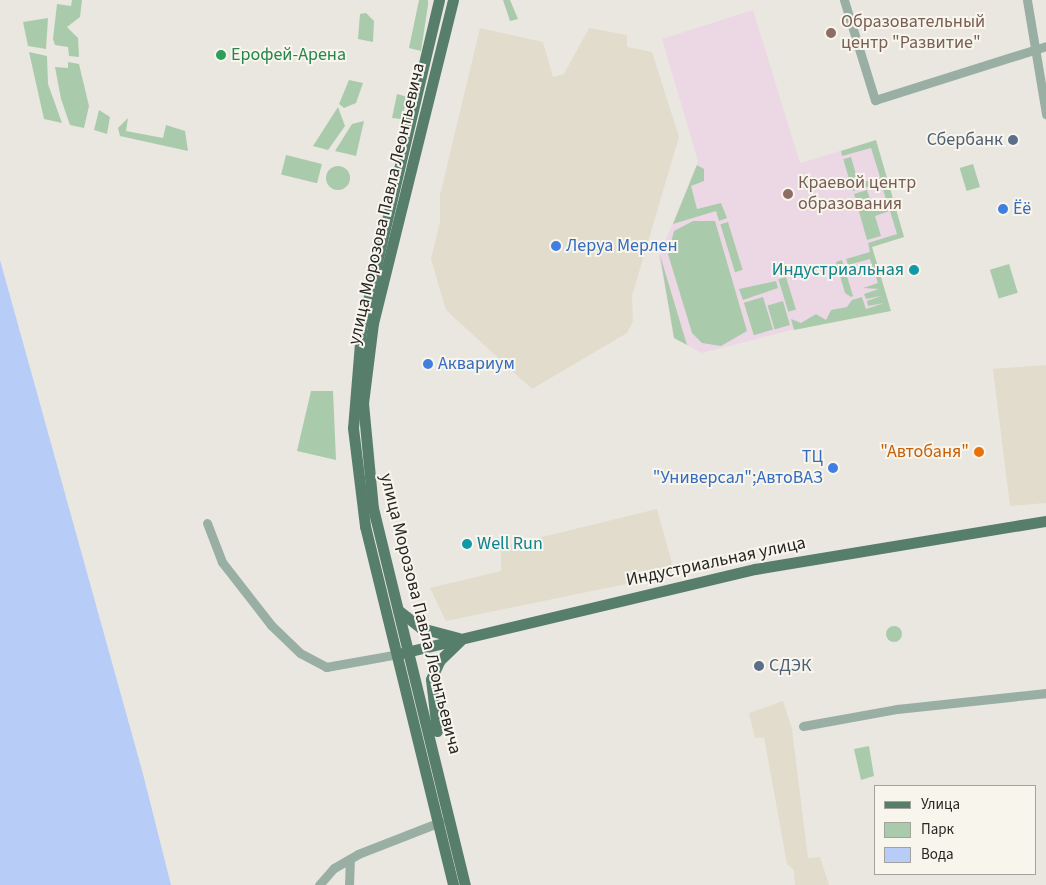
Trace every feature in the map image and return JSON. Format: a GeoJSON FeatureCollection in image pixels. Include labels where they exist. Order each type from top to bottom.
{"type":"FeatureCollection","features":[{"type":"Feature","properties":{"kind":"main road","name":"улица Морозова Павла Леонтьевича"},"geometry":{"type":"LineString","coordinates":[[439,0],[361,331],[353,405],[360,502],[403,653],[440,772],[465,885]]}},
{"type":"Feature","properties":{"kind":"main road","name":"улица Морозова Павла Леонтьевича"},"geometry":{"type":"LineString","coordinates":[[453,0],[373,323],[365,373],[366,461],[401,624],[403,653],[453,885]]}},
{"type":"Feature","properties":{"kind":"main road","name":"Индустриальная улица"},"geometry":{"type":"LineString","coordinates":[[403,653],[755,568],[1046,521]]}},
{"type":"Feature","properties":{"kind":"main road"},"geometry":{"type":"LineString","coordinates":[[391,583],[398,609],[409,621],[463,638],[440,660],[431,679],[440,772]]}},
{"type":"Feature","properties":{"kind":"street"},"geometry":{"type":"LineString","coordinates":[[431,0],[434,24]]}},
{"type":"Feature","properties":{"kind":"street"},"geometry":{"type":"LineString","coordinates":[[844,0],[875,100],[1046,46]]}},
{"type":"Feature","properties":{"kind":"street"},"geometry":{"type":"LineString","coordinates":[[1027,0],[1046,114]]}},
{"type":"Feature","properties":{"kind":"street"},"geometry":{"type":"LineString","coordinates":[[207,523],[222,562],[271,625],[300,654],[326,667],[403,653]]}},
{"type":"Feature","properties":{"kind":"street"},"geometry":{"type":"LineString","coordinates":[[803,726],[897,709],[1046,693]]}},
{"type":"Feature","properties":{"kind":"street"},"geometry":{"type":"LineString","coordinates":[[319,885],[350,859],[440,822]]}},
{"type":"Feature","properties":{"kind":"street"},"geometry":{"type":"LineString","coordinates":[[349,885],[350,859]]}},
{"type":"Feature","properties":{"kind":"shaded area","name":"Краевой центр образования"},"geometry":{"type":"Polygon","coordinates":[[[753,10],[800,163],[876,140],[904,237],[872,247],[891,311],[826,321],[702,353],[674,338],[659,257],[698,161],[662,39],[753,10]]]}},
{"type":"Feature","properties":{"kind":"shaded area"},"geometry":{"type":"Polygon","coordinates":[[[480,28],[543,42],[553,77],[564,74],[589,28],[627,35],[627,47],[652,52],[679,137],[632,296],[633,321],[627,333],[532,389],[446,310],[431,259],[440,222],[440,195],[480,28]]]}},
{"type":"Feature","properties":{"kind":"shaded area"},"geometry":{"type":"Polygon","coordinates":[[[1046,365],[1046,503],[1010,506],[993,369],[1046,365]]]}},
{"type":"Feature","properties":{"kind":"shaded area"},"geometry":{"type":"Polygon","coordinates":[[[657,509],[675,574],[446,621],[430,588],[501,571],[501,547],[657,509]]]}},
{"type":"Feature","properties":{"kind":"shaded area"},"geometry":{"type":"Polygon","coordinates":[[[783,701],[792,729],[808,858],[820,857],[829,885],[795,885],[794,870],[787,864],[764,737],[755,738],[749,713],[783,701]]]}},
{"type":"Feature","properties":{"kind":"green space"},"geometry":{"type":"Polygon","coordinates":[[[72,0],[82,0],[80,17],[67,27],[78,38],[79,57],[69,56],[68,47],[55,45],[53,39],[57,4],[71,6],[72,0]]]}},
{"type":"Feature","properties":{"kind":"green space"},"geometry":{"type":"Polygon","coordinates":[[[419,0],[428,0],[421,51],[409,48],[419,0]]]}},
{"type":"Feature","properties":{"kind":"green space"},"geometry":{"type":"Polygon","coordinates":[[[503,0],[510,0],[518,19],[510,21],[503,0]]]}},
{"type":"Feature","properties":{"kind":"green space"},"geometry":{"type":"Polygon","coordinates":[[[366,13],[374,21],[373,42],[358,39],[360,14],[366,13]]]}},
{"type":"Feature","properties":{"kind":"green space"},"geometry":{"type":"Polygon","coordinates":[[[48,18],[46,49],[28,46],[23,22],[48,18]]]}},
{"type":"Feature","properties":{"kind":"green space"},"geometry":{"type":"Polygon","coordinates":[[[29,52],[47,56],[48,84],[62,123],[44,119],[29,52]]]}},
{"type":"Feature","properties":{"kind":"green space"},"geometry":{"type":"Polygon","coordinates":[[[68,62],[79,64],[89,106],[84,128],[70,125],[61,99],[55,67],[68,68],[68,62]]]}},
{"type":"Feature","properties":{"kind":"green space"},"geometry":{"type":"Polygon","coordinates":[[[349,80],[363,83],[356,103],[344,108],[339,104],[349,80]]]}},
{"type":"Feature","properties":{"kind":"green space"},"geometry":{"type":"Polygon","coordinates":[[[397,94],[408,97],[401,119],[392,118],[397,94]]]}},
{"type":"Feature","properties":{"kind":"green space"},"geometry":{"type":"Polygon","coordinates":[[[338,107],[345,126],[328,150],[313,146],[338,107]]]}},
{"type":"Feature","properties":{"kind":"green space"},"geometry":{"type":"Polygon","coordinates":[[[99,110],[110,117],[107,134],[94,130],[99,110]]]}},
{"type":"Feature","properties":{"kind":"green space"},"geometry":{"type":"Polygon","coordinates":[[[128,118],[126,131],[163,138],[166,125],[185,131],[188,151],[120,136],[118,128],[128,118]]]}},
{"type":"Feature","properties":{"kind":"green space"},"geometry":{"type":"Polygon","coordinates":[[[364,121],[356,156],[335,151],[352,124],[364,121]]]}},
{"type":"Feature","properties":{"kind":"green space"},"geometry":{"type":"Polygon","coordinates":[[[876,140],[904,237],[872,247],[891,311],[794,330],[791,319],[801,323],[816,314],[826,320],[831,310],[847,307],[852,300],[862,297],[866,309],[884,303],[868,306],[867,301],[881,296],[866,299],[864,294],[879,289],[863,288],[878,283],[870,259],[848,265],[846,259],[870,252],[868,243],[897,234],[890,211],[875,216],[881,236],[867,240],[854,194],[867,190],[874,211],[888,206],[881,183],[853,191],[851,186],[880,177],[871,148],[842,156],[841,151],[876,140]]]}},
{"type":"Feature","properties":{"kind":"green space"},"geometry":{"type":"Polygon","coordinates":[[[286,155],[322,164],[317,183],[281,174],[286,155]]]}},
{"type":"Feature","properties":{"kind":"green space"},"geometry":{"type":"Polygon","coordinates":[[[851,157],[858,181],[850,183],[843,159],[851,157]]]}},
{"type":"Feature","properties":{"kind":"green space"},"geometry":{"type":"Polygon","coordinates":[[[973,164],[980,187],[967,191],[960,168],[973,164]]]}},
{"type":"Feature","properties":{"kind":"green space"},"geometry":{"type":"Polygon","coordinates":[[[697,165],[704,169],[704,181],[691,186],[697,209],[721,203],[727,218],[719,221],[716,211],[673,224],[697,165]]]}},
{"type":"Feature","properties":{"kind":"green space"},"geometry":{"type":"Polygon","coordinates":[[[338,166],[347,169],[350,178],[347,187],[338,190],[329,187],[326,178],[329,169],[338,166]]]}},
{"type":"Feature","properties":{"kind":"green space"},"geometry":{"type":"Polygon","coordinates":[[[693,221],[715,221],[747,331],[721,346],[702,343],[692,333],[668,254],[674,231],[693,221]]]}},
{"type":"Feature","properties":{"kind":"green space"},"geometry":{"type":"Polygon","coordinates":[[[728,222],[743,270],[735,272],[720,224],[728,222]]]}},
{"type":"Feature","properties":{"kind":"green space"},"geometry":{"type":"Polygon","coordinates":[[[660,255],[687,345],[674,338],[660,255]]]}},
{"type":"Feature","properties":{"kind":"green space"},"geometry":{"type":"Polygon","coordinates":[[[842,260],[853,296],[851,297],[845,293],[836,262],[842,260]]]}},
{"type":"Feature","properties":{"kind":"green space"},"geometry":{"type":"Polygon","coordinates":[[[1009,264],[1018,293],[999,299],[990,270],[1009,264]]]}},
{"type":"Feature","properties":{"kind":"green space"},"geometry":{"type":"Polygon","coordinates":[[[786,277],[796,310],[788,312],[778,279],[786,277]]]}},
{"type":"Feature","properties":{"kind":"green space"},"geometry":{"type":"Polygon","coordinates":[[[776,281],[778,288],[743,300],[739,289],[776,281]]]}},
{"type":"Feature","properties":{"kind":"green space"},"geometry":{"type":"Polygon","coordinates":[[[763,297],[773,330],[754,335],[744,303],[763,297]]]}},
{"type":"Feature","properties":{"kind":"green space"},"geometry":{"type":"Polygon","coordinates":[[[783,301],[790,325],[775,329],[768,305],[783,301]]]}},
{"type":"Feature","properties":{"kind":"green space"},"geometry":{"type":"Polygon","coordinates":[[[311,391],[333,391],[336,460],[297,451],[311,391]]]}},
{"type":"Feature","properties":{"kind":"green space"},"geometry":{"type":"Polygon","coordinates":[[[894,626],[900,628],[902,634],[900,640],[894,642],[888,640],[886,634],[888,628],[894,626]]]}},
{"type":"Feature","properties":{"kind":"green space"},"geometry":{"type":"Polygon","coordinates":[[[869,746],[874,776],[861,780],[854,749],[869,746]]]}},
{"type":"Feature","properties":{"kind":"water"},"geometry":{"type":"Polygon","coordinates":[[[0,260],[143,774],[171,885],[0,885],[0,260]]]}},
{"type":"Feature","properties":{"kind":"place","name":"Образовательный центр \"Развитие\""},"geometry":{"type":"Point","coordinates":[831,33]}},
{"type":"Feature","properties":{"kind":"place","name":"Ерофей-Арена"},"geometry":{"type":"Point","coordinates":[221,55]}},
{"type":"Feature","properties":{"kind":"place","name":"Сбербанк"},"geometry":{"type":"Point","coordinates":[1013,140]}},
{"type":"Feature","properties":{"kind":"place","name":"Краевой центр образования"},"geometry":{"type":"Point","coordinates":[788,194]}},
{"type":"Feature","properties":{"kind":"place","name":"Ёё"},"geometry":{"type":"Point","coordinates":[1003,209]}},
{"type":"Feature","properties":{"kind":"place","name":"Леруа Мерлен"},"geometry":{"type":"Point","coordinates":[556,246]}},
{"type":"Feature","properties":{"kind":"place","name":"Индустриальная"},"geometry":{"type":"Point","coordinates":[914,270]}},
{"type":"Feature","properties":{"kind":"place","name":"Аквариум"},"geometry":{"type":"Point","coordinates":[428,364]}},
{"type":"Feature","properties":{"kind":"place","name":"\"Автобаня\""},"geometry":{"type":"Point","coordinates":[979,452]}},
{"type":"Feature","properties":{"kind":"place","name":"ТЦ \"Универсал\";АвтоВАЗ"},"geometry":{"type":"Point","coordinates":[833,468]}},
{"type":"Feature","properties":{"kind":"place","name":"Well Run"},"geometry":{"type":"Point","coordinates":[467,544]}},
{"type":"Feature","properties":{"kind":"place","name":"СДЭК"},"geometry":{"type":"Point","coordinates":[759,666]}}]}
